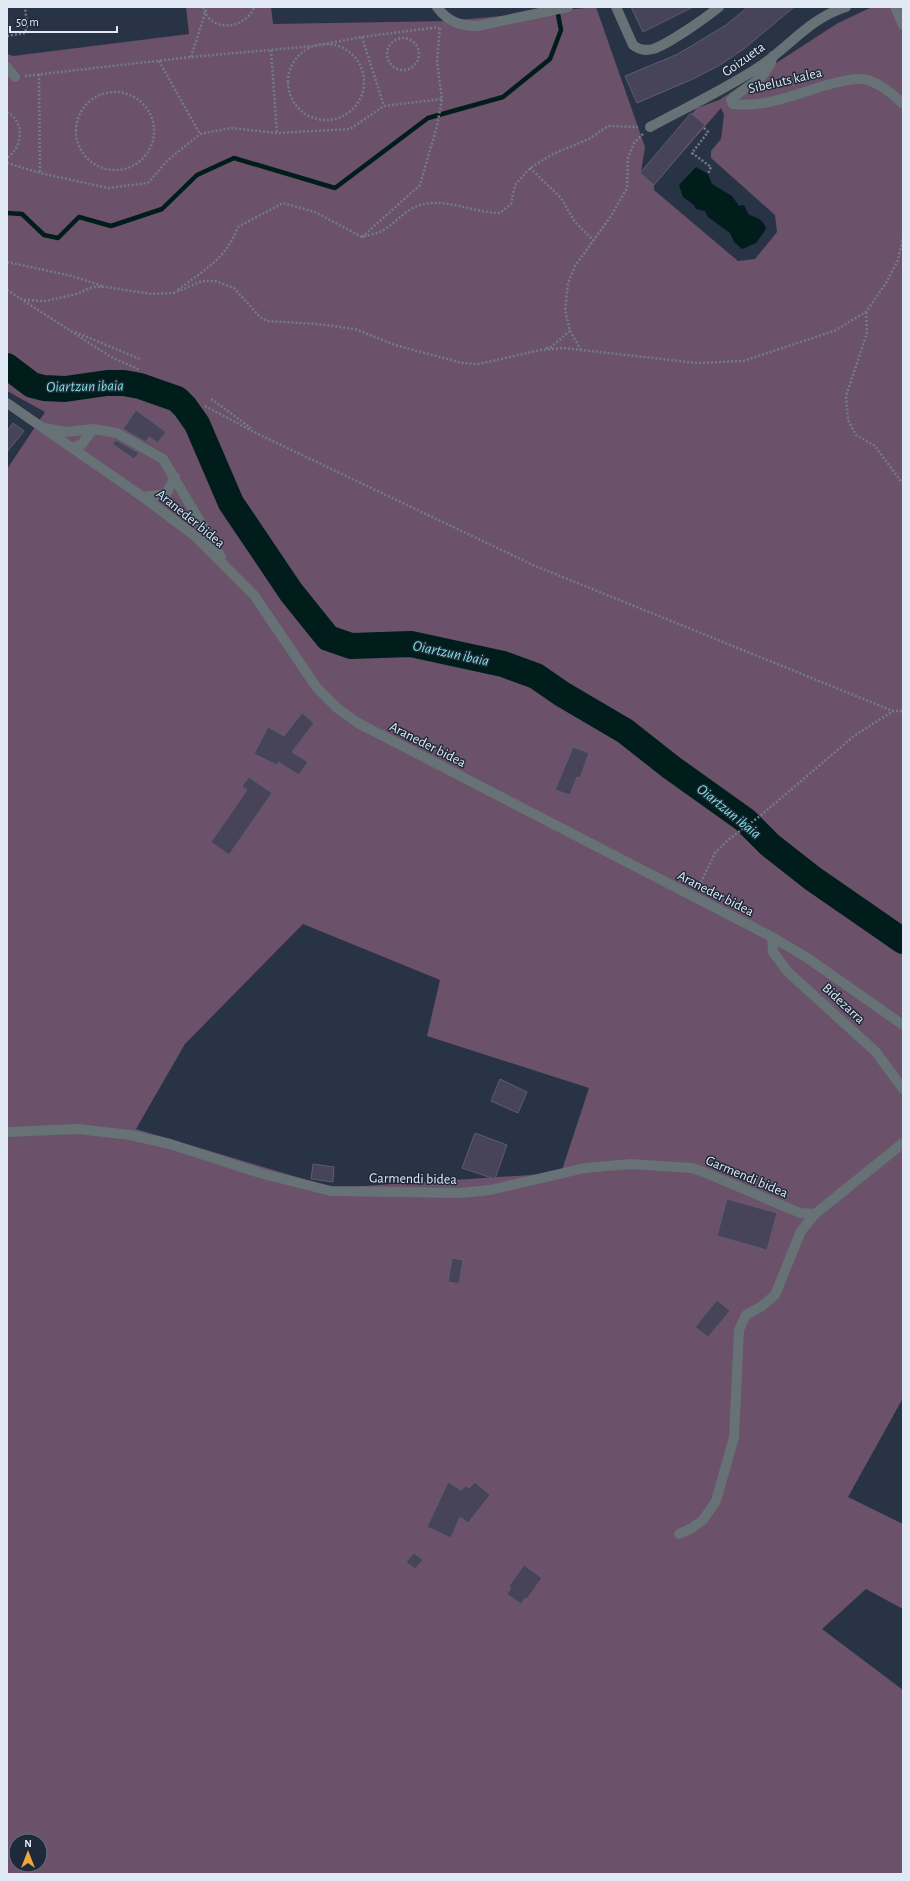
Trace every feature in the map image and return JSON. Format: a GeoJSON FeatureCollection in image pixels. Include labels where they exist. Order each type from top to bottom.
{"type":"FeatureCollection","features":[{"type":"Feature","properties":{"kind":"street"},"geometry":{"type":"LineString","coordinates":[[437,7],[444,16],[454,23],[466,26],[478,26],[568,7]]}},
{"type":"Feature","properties":{"kind":"street"},"geometry":{"type":"LineString","coordinates":[[616,7],[632,45],[637,48],[647,50],[655,48],[690,28],[719,7]]}},
{"type":"Feature","properties":{"kind":"street","name":"Goizueta"},"geometry":{"type":"LineString","coordinates":[[650,127],[733,84],[773,56],[810,24],[834,11],[846,7]]}},
{"type":"Feature","properties":{"kind":"street"},"geometry":{"type":"LineString","coordinates":[[895,7],[903,25]]}},
{"type":"Feature","properties":{"kind":"street","name":"Sibeluts kalea"},"geometry":{"type":"LineString","coordinates":[[773,56],[765,75],[736,95],[731,100],[733,104],[765,102],[794,96],[842,81],[862,79],[893,93],[903,104]]}},
{"type":"Feature","properties":{"kind":"street"},"geometry":{"type":"LineString","coordinates":[[7,67],[15,77]]}},
{"type":"Feature","properties":{"kind":"street","name":"Araneder bidea"},"geometry":{"type":"LineString","coordinates":[[7,403],[143,497],[195,536],[254,595],[317,688],[336,708],[358,723],[772,937],[806,957],[903,1025]]}},
{"type":"Feature","properties":{"kind":"street"},"geometry":{"type":"LineString","coordinates":[[41,427],[66,432],[93,429],[117,433],[163,459],[227,567]]}},
{"type":"Feature","properties":{"kind":"street"},"geometry":{"type":"LineString","coordinates":[[72,448],[82,444],[93,429]]}},
{"type":"Feature","properties":{"kind":"street"},"geometry":{"type":"LineString","coordinates":[[143,497],[166,494],[175,477]]}},
{"type":"Feature","properties":{"kind":"street","name":"Bidezarra"},"geometry":{"type":"LineString","coordinates":[[772,937],[773,952],[788,972],[876,1052],[903,1089]]}},
{"type":"Feature","properties":{"kind":"street","name":"Garmendi bidea"},"geometry":{"type":"LineString","coordinates":[[7,1132],[78,1129],[130,1135],[170,1144],[263,1174],[331,1191],[461,1193],[490,1190],[585,1168],[631,1164],[692,1168],[800,1213],[815,1214]]}},
{"type":"Feature","properties":{"kind":"street"},"geometry":{"type":"LineString","coordinates":[[678,1534],[692,1528],[703,1520],[716,1501],[734,1437],[740,1330],[746,1315],[762,1306],[775,1295],[801,1231],[815,1214],[903,1143]]}},
{"type":"Feature","properties":{"kind":"path"},"geometry":{"type":"LineString","coordinates":[[7,36],[25,33],[27,26],[25,7]]}},
{"type":"Feature","properties":{"kind":"path"},"geometry":{"type":"LineString","coordinates":[[203,7],[205,13],[211,20],[221,25],[233,26],[243,22],[254,7]]}},
{"type":"Feature","properties":{"kind":"path"},"geometry":{"type":"LineString","coordinates":[[191,57],[207,7]]}},
{"type":"Feature","properties":{"kind":"path"},"geometry":{"type":"LineString","coordinates":[[15,77],[191,57],[314,46],[327,45],[339,46],[350,52],[358,62],[364,80],[361,98],[354,108],[344,116],[332,120],[320,120],[308,116],[298,108],[291,97],[288,85],[289,72],[294,61],[303,52],[314,46],[362,37],[440,27],[454,23]]}},
{"type":"Feature","properties":{"kind":"path"},"geometry":{"type":"LineString","coordinates":[[362,237],[420,184],[437,126],[442,99],[437,61],[440,27]]}},
{"type":"Feature","properties":{"kind":"path"},"geometry":{"type":"LineString","coordinates":[[362,37],[384,106]]}},
{"type":"Feature","properties":{"kind":"path"},"geometry":{"type":"LineString","coordinates":[[399,37],[409,38],[417,44],[420,54],[416,64],[407,70],[397,69],[388,62],[386,52],[390,43],[399,37]]}},
{"type":"Feature","properties":{"kind":"path"},"geometry":{"type":"LineString","coordinates":[[271,50],[277,133]]}},
{"type":"Feature","properties":{"kind":"path"},"geometry":{"type":"LineString","coordinates":[[159,61],[200,134]]}},
{"type":"Feature","properties":{"kind":"path"},"geometry":{"type":"LineString","coordinates":[[40,74],[40,173]]}},
{"type":"Feature","properties":{"kind":"path"},"geometry":{"type":"LineString","coordinates":[[109,92],[129,94],[138,99],[151,115],[154,135],[152,145],[147,154],[140,161],[131,166],[121,169],[101,167],[92,162],[79,147],[76,137],[79,117],[83,108],[99,95],[109,92]]}},
{"type":"Feature","properties":{"kind":"path"},"geometry":{"type":"LineString","coordinates":[[7,163],[40,173],[108,188],[148,183],[166,161],[200,134],[231,128],[277,133],[350,129],[384,106],[442,99]]}},
{"type":"Feature","properties":{"kind":"path"},"geometry":{"type":"LineString","coordinates":[[7,112],[17,121],[20,130],[20,140],[16,150],[7,158]]}},
{"type":"Feature","properties":{"kind":"path"},"geometry":{"type":"LineString","coordinates":[[174,293],[221,257],[231,243],[238,227],[283,203],[315,212],[362,237],[382,231],[402,214],[423,204],[448,204],[484,213],[500,213],[511,204],[515,185],[530,168],[553,154],[589,138],[608,126],[650,127]]}},
{"type":"Feature","properties":{"kind":"path"},"geometry":{"type":"LineString","coordinates":[[581,350],[570,332],[565,310],[568,283],[575,266],[611,216],[627,188],[628,158],[634,143],[650,127]]}},
{"type":"Feature","properties":{"kind":"path"},"geometry":{"type":"LineString","coordinates":[[704,128],[708,132],[692,152],[711,167],[708,174]]}},
{"type":"Feature","properties":{"kind":"path"},"geometry":{"type":"LineString","coordinates":[[530,168],[561,198],[575,222],[594,241]]}},
{"type":"Feature","properties":{"kind":"path"},"geometry":{"type":"LineString","coordinates":[[540,350],[564,348],[697,363],[743,361],[834,332],[866,312],[886,283],[898,260],[903,236]]}},
{"type":"Feature","properties":{"kind":"path"},"geometry":{"type":"LineString","coordinates":[[7,262],[72,276],[106,287]]}},
{"type":"Feature","properties":{"kind":"path"},"geometry":{"type":"LineString","coordinates":[[24,300],[46,301],[76,294],[94,287],[106,287],[152,294],[174,293],[202,281],[215,281],[234,288],[260,317],[267,321],[318,324],[354,329],[395,345],[462,363],[479,364],[551,347],[570,332]]}},
{"type":"Feature","properties":{"kind":"path"},"geometry":{"type":"LineString","coordinates":[[7,290],[111,357],[140,370]]}},
{"type":"Feature","properties":{"kind":"path"},"geometry":{"type":"LineString","coordinates":[[866,312],[866,333],[846,396],[848,420],[856,436],[875,446],[903,484]]}},
{"type":"Feature","properties":{"kind":"path"},"geometry":{"type":"LineString","coordinates":[[68,329],[140,359]]}},
{"type":"Feature","properties":{"kind":"path"},"geometry":{"type":"LineString","coordinates":[[211,399],[260,434]]}},
{"type":"Feature","properties":{"kind":"path"},"geometry":{"type":"LineString","coordinates":[[206,406],[260,434],[533,565],[893,711],[903,711]]}},
{"type":"Feature","properties":{"kind":"path"},"geometry":{"type":"LineString","coordinates":[[695,897],[715,853],[729,839],[760,816],[854,736],[893,711]]}},
{"type":"Feature","properties":{"kind":"shaded area"},"geometry":{"type":"Polygon","coordinates":[[[186,7],[271,7],[273,24],[448,21],[596,7],[645,147],[641,172],[697,108],[719,100],[838,23],[872,7],[903,7],[903,1398],[848,1497],[903,1524],[903,1609],[866,1589],[822,1629],[903,1690],[903,1874],[7,1874],[7,469],[45,412],[7,391],[7,54],[13,56],[189,34],[186,7]],[[721,108],[654,185],[654,190],[738,261],[755,259],[777,232],[775,215],[711,158],[711,151],[721,139],[724,115],[721,108]],[[303,924],[185,1044],[136,1129],[334,1188],[561,1173],[589,1088],[427,1036],[440,980],[303,924]]]}},
{"type":"Feature","properties":{"kind":"shaded area"},"geometry":{"type":"Polygon","coordinates":[[[696,167],[708,174],[712,184],[732,196],[739,206],[744,205],[749,215],[762,221],[766,229],[756,243],[742,249],[734,242],[730,233],[708,217],[705,211],[696,209],[694,205],[683,197],[679,185],[696,167]]]}},
{"type":"Feature","properties":{"kind":"building"},"geometry":{"type":"Polygon","coordinates":[[[631,7],[693,7],[643,32],[631,7]]]}},
{"type":"Feature","properties":{"kind":"building"},"geometry":{"type":"Polygon","coordinates":[[[748,7],[794,7],[745,48],[720,65],[693,79],[637,103],[625,76],[678,54],[726,25],[748,7]]]}},
{"type":"Feature","properties":{"kind":"building"},"geometry":{"type":"Polygon","coordinates":[[[691,113],[705,125],[654,185],[640,173],[691,113]]]}},
{"type":"Feature","properties":{"kind":"building"},"geometry":{"type":"Polygon","coordinates":[[[136,410],[166,432],[158,443],[149,437],[146,442],[123,429],[136,410]]]}},
{"type":"Feature","properties":{"kind":"building"},"geometry":{"type":"Polygon","coordinates":[[[13,423],[24,431],[7,452],[7,431],[13,423]]]}},
{"type":"Feature","properties":{"kind":"building"},"geometry":{"type":"Polygon","coordinates":[[[116,440],[139,453],[134,459],[112,444],[116,440]]]}},
{"type":"Feature","properties":{"kind":"building"},"geometry":{"type":"Polygon","coordinates":[[[302,713],[314,723],[292,752],[308,762],[299,775],[278,762],[277,765],[254,754],[268,727],[284,736],[302,713]]]}},
{"type":"Feature","properties":{"kind":"building"},"geometry":{"type":"Polygon","coordinates":[[[573,747],[589,753],[580,778],[577,777],[570,795],[555,790],[573,747]]]}},
{"type":"Feature","properties":{"kind":"building"},"geometry":{"type":"Polygon","coordinates":[[[249,777],[272,793],[229,855],[211,842],[247,790],[242,786],[249,777]]]}},
{"type":"Feature","properties":{"kind":"building"},"geometry":{"type":"Polygon","coordinates":[[[500,1079],[527,1092],[518,1113],[491,1101],[500,1079]]]}},
{"type":"Feature","properties":{"kind":"building"},"geometry":{"type":"Polygon","coordinates":[[[475,1133],[507,1145],[495,1179],[462,1168],[475,1133]]]}},
{"type":"Feature","properties":{"kind":"building"},"geometry":{"type":"Polygon","coordinates":[[[313,1164],[334,1167],[333,1182],[311,1179],[313,1164]]]}},
{"type":"Feature","properties":{"kind":"building"},"geometry":{"type":"Polygon","coordinates":[[[727,1199],[777,1213],[767,1250],[717,1236],[727,1199]]]}},
{"type":"Feature","properties":{"kind":"building"},"geometry":{"type":"Polygon","coordinates":[[[452,1258],[463,1260],[459,1284],[448,1282],[452,1258]]]}},
{"type":"Feature","properties":{"kind":"building"},"geometry":{"type":"Polygon","coordinates":[[[717,1300],[730,1311],[708,1337],[695,1327],[717,1300]]]}},
{"type":"Feature","properties":{"kind":"building"},"geometry":{"type":"Polygon","coordinates":[[[448,1482],[461,1490],[466,1486],[469,1488],[475,1482],[490,1495],[468,1523],[460,1517],[451,1538],[427,1527],[448,1482]]]}},
{"type":"Feature","properties":{"kind":"building"},"geometry":{"type":"Polygon","coordinates":[[[414,1553],[423,1560],[415,1569],[406,1562],[414,1553]]]}},
{"type":"Feature","properties":{"kind":"building"},"geometry":{"type":"Polygon","coordinates":[[[524,1565],[542,1578],[527,1599],[525,1598],[521,1604],[507,1594],[511,1588],[509,1586],[524,1565]]]}},
{"type":"Feature","properties":{"kind":"waterway"},"geometry":{"type":"LineString","coordinates":[[7,213],[22,214],[44,235],[58,238],[79,217],[111,226],[162,209],[197,175],[234,158],[335,188],[428,118],[503,97],[550,59],[561,30],[557,9]]}},
{"type":"Feature","properties":{"kind":"waterway","name":"Oiartzun ibaia"},"geometry":{"type":"LineString","coordinates":[[7,366],[32,385],[44,388],[65,389],[107,383],[124,383],[140,386],[177,399],[185,407],[197,424],[231,503],[291,592],[328,638],[351,646],[411,644],[503,664],[536,676],[562,694],[625,731],[672,768],[745,820],[770,845],[812,878],[903,941]]}}]}
